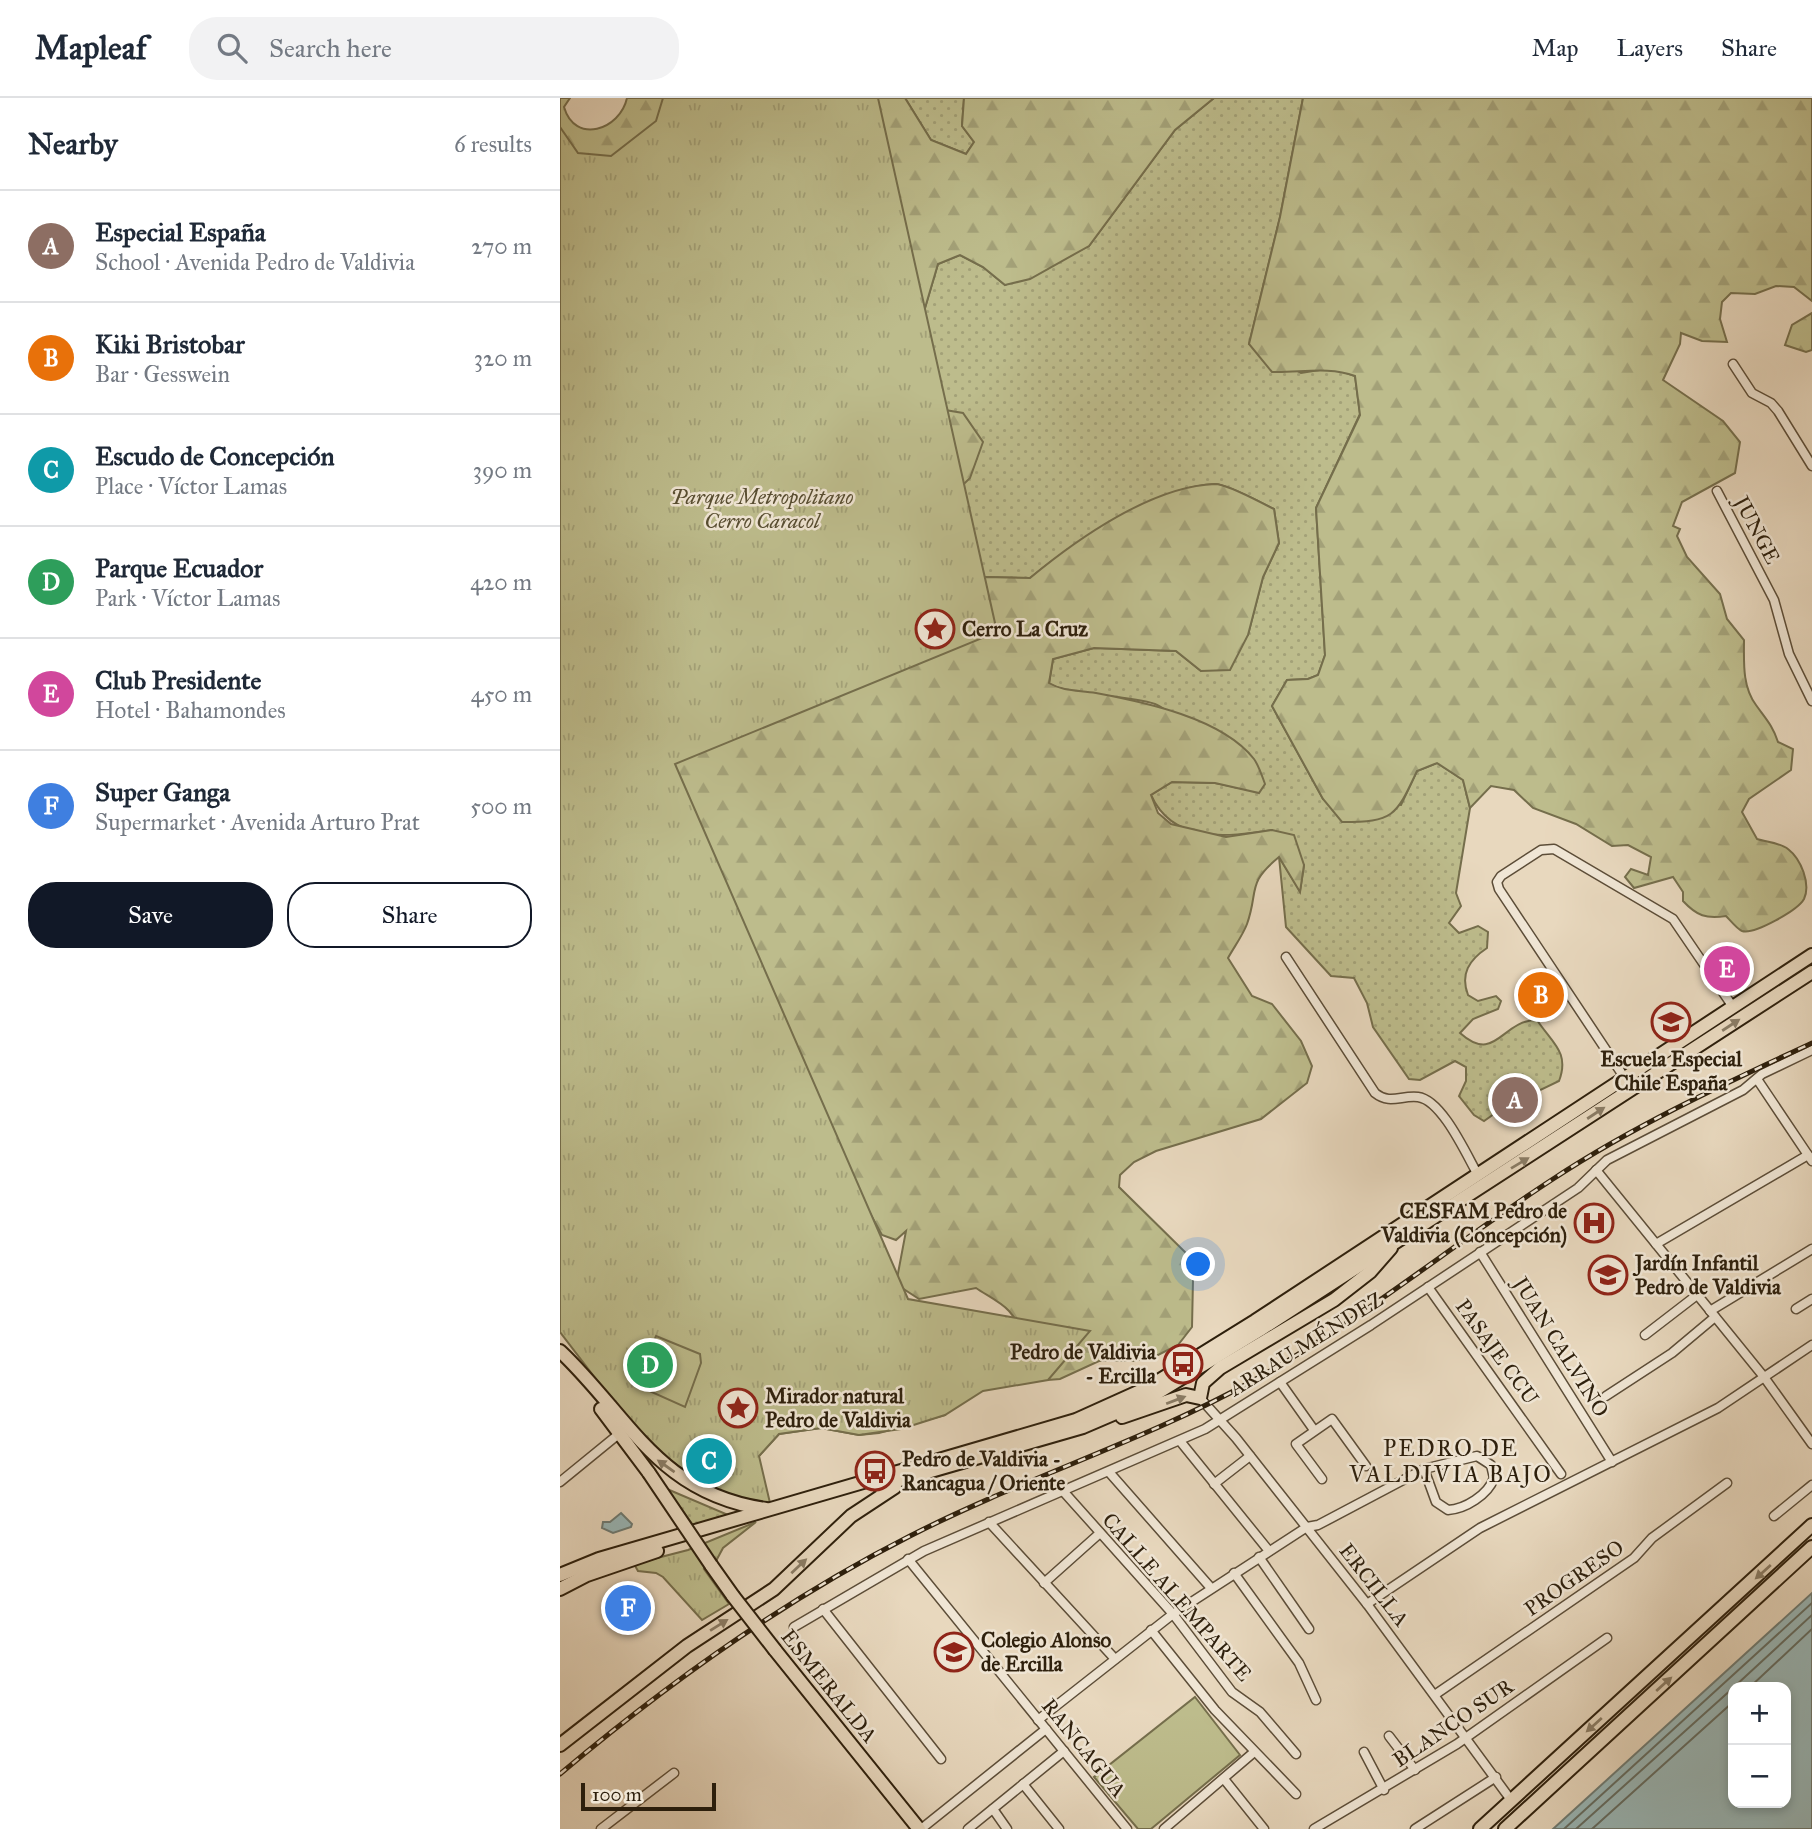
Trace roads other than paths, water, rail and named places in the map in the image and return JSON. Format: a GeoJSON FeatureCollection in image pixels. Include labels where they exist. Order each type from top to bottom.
{"type":"FeatureCollection","features":[{"type":"Feature","properties":{"kind":"main road"},"geometry":{"type":"LineString","coordinates":[[560,1575],[598,1559],[914,1478],[1104,1419],[1146,1400],[1260,1330],[1478,1175],[1812,955]]}},
{"type":"Feature","properties":{"kind":"main road"},"geometry":{"type":"LineString","coordinates":[[560,1589],[621,1562],[855,1485],[1076,1420],[1114,1405],[1399,1238],[1812,972]]}},
{"type":"Feature","properties":{"kind":"main road"},"geometry":{"type":"LineString","coordinates":[[1104,1419],[1145,1412],[1186,1395],[1200,1398],[1203,1383],[1227,1362],[1319,1310],[1349,1289],[1380,1262],[1399,1238]]}},
{"type":"Feature","properties":{"kind":"main road"},"geometry":{"type":"LineString","coordinates":[[1349,1265],[1349,1289]]}},
{"type":"Feature","properties":{"kind":"main road"},"geometry":{"type":"LineString","coordinates":[[1260,1330],[1319,1310]]}},
{"type":"Feature","properties":{"kind":"main road"},"geometry":{"type":"LineString","coordinates":[[560,1352],[581,1371],[636,1438],[666,1467],[734,1501],[777,1512]]}},
{"type":"Feature","properties":{"kind":"main road","name":"ESMERALDA"},"geometry":{"type":"LineString","coordinates":[[560,1352],[649,1473],[733,1596],[920,1829]]}},
{"type":"Feature","properties":{"kind":"main road"},"geometry":{"type":"LineString","coordinates":[[560,1745],[687,1646],[774,1589],[861,1509],[914,1478]]}},
{"type":"Feature","properties":{"kind":"main road"},"geometry":{"type":"LineString","coordinates":[[1480,1829],[1812,1525]]}},
{"type":"Feature","properties":{"kind":"main road"},"geometry":{"type":"LineString","coordinates":[[1504,1829],[1812,1547]]}},
{"type":"Feature","properties":{"kind":"street"},"geometry":{"type":"LineString","coordinates":[[1733,364],[1752,393],[1771,402],[1778,411],[1812,466]]}},
{"type":"Feature","properties":{"kind":"street","name":"JUNGE"},"geometry":{"type":"LineString","coordinates":[[1717,491],[1774,600],[1788,654],[1812,701]]}},
{"type":"Feature","properties":{"kind":"street"},"geometry":{"type":"LineString","coordinates":[[1633,1089],[1497,882],[1541,850],[1554,849],[1673,919],[1733,1007]]}},
{"type":"Feature","properties":{"kind":"street"},"geometry":{"type":"LineString","coordinates":[[1286,957],[1375,1093],[1389,1100],[1415,1097],[1432,1103],[1478,1175]]}},
{"type":"Feature","properties":{"kind":"street","name":"ARRAU MÉNDEZ"},"geometry":{"type":"LineString","coordinates":[[794,1627],[908,1559],[1180,1441],[1219,1419],[1428,1287],[1582,1185],[1607,1160],[1743,1090],[1757,1079],[1812,1050]]}},
{"type":"Feature","properties":{"kind":"street"},"geometry":{"type":"LineString","coordinates":[[1656,1244],[1810,1158],[1757,1079]]}},
{"type":"Feature","properties":{"kind":"street"},"geometry":{"type":"LineString","coordinates":[[1596,1170],[1763,1377],[1812,1444]]}},
{"type":"Feature","properties":{"kind":"street"},"geometry":{"type":"LineString","coordinates":[[1606,1396],[1672,1353],[1713,1314],[1812,1249]]}},
{"type":"Feature","properties":{"kind":"street","name":"JUAN CALVINO"},"geometry":{"type":"LineString","coordinates":[[1480,1252],[1612,1462]]}},
{"type":"Feature","properties":{"kind":"street","name":"PASAJE CCU"},"geometry":{"type":"LineString","coordinates":[[1428,1287],[1561,1474]]}},
{"type":"Feature","properties":{"kind":"street"},"geometry":{"type":"LineString","coordinates":[[1645,1335],[1698,1296]]}},
{"type":"Feature","properties":{"kind":"street"},"geometry":{"type":"LineString","coordinates":[[1796,1310],[1812,1300]]}},
{"type":"Feature","properties":{"kind":"street"},"geometry":{"type":"LineString","coordinates":[[1367,1604],[1480,1528],[1718,1408],[1812,1345]]}},
{"type":"Feature","properties":{"kind":"street"},"geometry":{"type":"LineString","coordinates":[[1280,1382],[1314,1430]]}},
{"type":"Feature","properties":{"kind":"street","name":"ERCILLA"},"geometry":{"type":"LineString","coordinates":[[1200,1398],[1250,1456],[1367,1604],[1436,1694],[1511,1800]]}},
{"type":"Feature","properties":{"kind":"street"},"geometry":{"type":"LineString","coordinates":[[1322,1479],[1296,1444],[1332,1419],[1366,1466]]}},
{"type":"Feature","properties":{"kind":"street"},"geometry":{"type":"LineString","coordinates":[[560,1482],[620,1433]]}},
{"type":"Feature","properties":{"kind":"street"},"geometry":{"type":"LineString","coordinates":[[1180,1441],[1269,1551]]}},
{"type":"Feature","properties":{"kind":"street"},"geometry":{"type":"LineString","coordinates":[[1214,1483],[1250,1456]]}},
{"type":"Feature","properties":{"kind":"street"},"geometry":{"type":"LineString","coordinates":[[1038,1720],[1172,1614],[1307,1527],[1318,1525],[1424,1469],[1478,1456],[1490,1465],[1494,1478],[1480,1496],[1448,1510],[1436,1502],[1424,1469]]}},
{"type":"Feature","properties":{"kind":"street"},"geometry":{"type":"LineString","coordinates":[[1109,1472],[1211,1588]]}},
{"type":"Feature","properties":{"kind":"street","name":"PROGRESO"},"geometry":{"type":"LineString","coordinates":[[1436,1694],[1634,1558],[1652,1538],[1727,1483]]}},
{"type":"Feature","properties":{"kind":"street"},"geometry":{"type":"LineString","coordinates":[[1774,1516],[1812,1485]]}},
{"type":"Feature","properties":{"kind":"street","name":"CALLE ALEMPARTE"},"geometry":{"type":"LineString","coordinates":[[1063,1491],[1172,1614],[1232,1692],[1260,1712],[1296,1754]]}},
{"type":"Feature","properties":{"kind":"street"},"geometry":{"type":"LineString","coordinates":[[989,1522],[1115,1659]]}},
{"type":"Feature","properties":{"kind":"street"},"geometry":{"type":"LineString","coordinates":[[1044,1583],[1100,1533]]}},
{"type":"Feature","properties":{"kind":"street"},"geometry":{"type":"LineString","coordinates":[[1259,1557],[1309,1629]]}},
{"type":"Feature","properties":{"kind":"street","name":"RANCAGUA"},"geometry":{"type":"LineString","coordinates":[[908,1559],[1127,1829]]}},
{"type":"Feature","properties":{"kind":"street"},"geometry":{"type":"LineString","coordinates":[[1234,1573],[1299,1663],[1316,1700]]}},
{"type":"Feature","properties":{"kind":"street","name":"ESMERALDA"},"geometry":{"type":"LineString","coordinates":[[823,1609],[941,1759]]}},
{"type":"Feature","properties":{"kind":"street"},"geometry":{"type":"LineString","coordinates":[[1151,1630],[1253,1753],[1296,1794]]}},
{"type":"Feature","properties":{"kind":"street","name":"BLANCO SUR"},"geometry":{"type":"LineString","coordinates":[[1314,1829],[1415,1770],[1607,1638]]}},
{"type":"Feature","properties":{"kind":"street"},"geometry":{"type":"LineString","coordinates":[[920,1829],[1046,1729]]}},
{"type":"Feature","properties":{"kind":"street"},"geometry":{"type":"LineString","coordinates":[[1389,1735],[1415,1770]]}},
{"type":"Feature","properties":{"kind":"street"},"geometry":{"type":"LineString","coordinates":[[968,1829],[1064,1751]]}},
{"type":"Feature","properties":{"kind":"street"},"geometry":{"type":"LineString","coordinates":[[1364,1752],[1384,1790]]}},
{"type":"Feature","properties":{"kind":"street"},"geometry":{"type":"LineString","coordinates":[[1164,1829],[1253,1753]]}},
{"type":"Feature","properties":{"kind":"street"},"geometry":{"type":"LineString","coordinates":[[601,1829],[674,1773]]}},
{"type":"Feature","properties":{"kind":"street"},"geometry":{"type":"LineString","coordinates":[[1415,1829],[1496,1777]]}},
{"type":"Feature","properties":{"kind":"street"},"geometry":{"type":"LineString","coordinates":[[1224,1779],[1264,1829]]}},
{"type":"Feature","properties":{"kind":"street"},"geometry":{"type":"LineString","coordinates":[[1023,1784],[1059,1829]]}},
{"type":"Feature","properties":{"kind":"street"},"geometry":{"type":"LineString","coordinates":[[993,1809],[1007,1829]]}},
{"type":"Feature","properties":{"kind":"water"},"geometry":{"type":"Polygon","coordinates":[[[621,1513],[632,1524],[631,1527],[613,1533],[602,1528],[603,1522],[610,1522],[621,1513]]]}},
{"type":"Feature","properties":{"kind":"water"},"geometry":{"type":"Polygon","coordinates":[[[1812,1593],[1812,1829],[1553,1829],[1812,1593]]]}},
{"type":"Feature","properties":{"kind":"railway"},"geometry":{"type":"LineString","coordinates":[[560,1774],[685,1676],[817,1587],[953,1515],[1171,1422],[1256,1379],[1332,1332],[1584,1159],[1680,1106],[1812,1043]]}},
{"type":"Feature","properties":{"kind":"place","name":"Cerro La Cruz"},"geometry":{"type":"Point","coordinates":[935,629]}},
{"type":"Feature","properties":{"kind":"place","name":"Club Presidente"},"geometry":{"type":"Point","coordinates":[1727,969]}},
{"type":"Feature","properties":{"kind":"place","name":"Kiki Bristobar"},"geometry":{"type":"Point","coordinates":[1541,995]}},
{"type":"Feature","properties":{"kind":"place","name":"Escuela Especial Chile España"},"geometry":{"type":"Point","coordinates":[1671,1022]}},
{"type":"Feature","properties":{"kind":"place","name":"Especial España"},"geometry":{"type":"Point","coordinates":[1515,1100]}},
{"type":"Feature","properties":{"kind":"place","name":"CESFAM Pedro de Valdivia (Concepción)"},"geometry":{"type":"Point","coordinates":[1594,1223]}},
{"type":"Feature","properties":{"kind":"place","name":"Jardín Infantil Pedro de Valdivia"},"geometry":{"type":"Point","coordinates":[1608,1275]}},
{"type":"Feature","properties":{"kind":"place","name":"Pedro de Valdivia - Ercilla"},"geometry":{"type":"Point","coordinates":[1183,1364]}},
{"type":"Feature","properties":{"kind":"place","name":"Parque Ecuador"},"geometry":{"type":"Point","coordinates":[650,1365]}},
{"type":"Feature","properties":{"kind":"place","name":"Mirador natural Pedro de Valdivia"},"geometry":{"type":"Point","coordinates":[738,1408]}},
{"type":"Feature","properties":{"kind":"place","name":"Escudo de Concepción"},"geometry":{"type":"Point","coordinates":[709,1461]}},
{"type":"Feature","properties":{"kind":"place","name":"Pedro de Valdivia - Rancagua / Oriente"},"geometry":{"type":"Point","coordinates":[875,1471]}},
{"type":"Feature","properties":{"kind":"place","name":"Super Ganga"},"geometry":{"type":"Point","coordinates":[628,1608]}},
{"type":"Feature","properties":{"kind":"place","name":"Colegio Alonso de Ercilla"},"geometry":{"type":"Point","coordinates":[954,1652]}},
{"type":"Feature","properties":{"kind":"district","name":"PEDRO DE VALDIVIA BAJO"},"geometry":{"type":"Point","coordinates":[1451,1461]}},
{"type":"Feature","properties":{"kind":"park label","name":"Parque Metropolitano Cerro Caracol"},"geometry":{"type":"Point","coordinates":[762,509]}}]}
